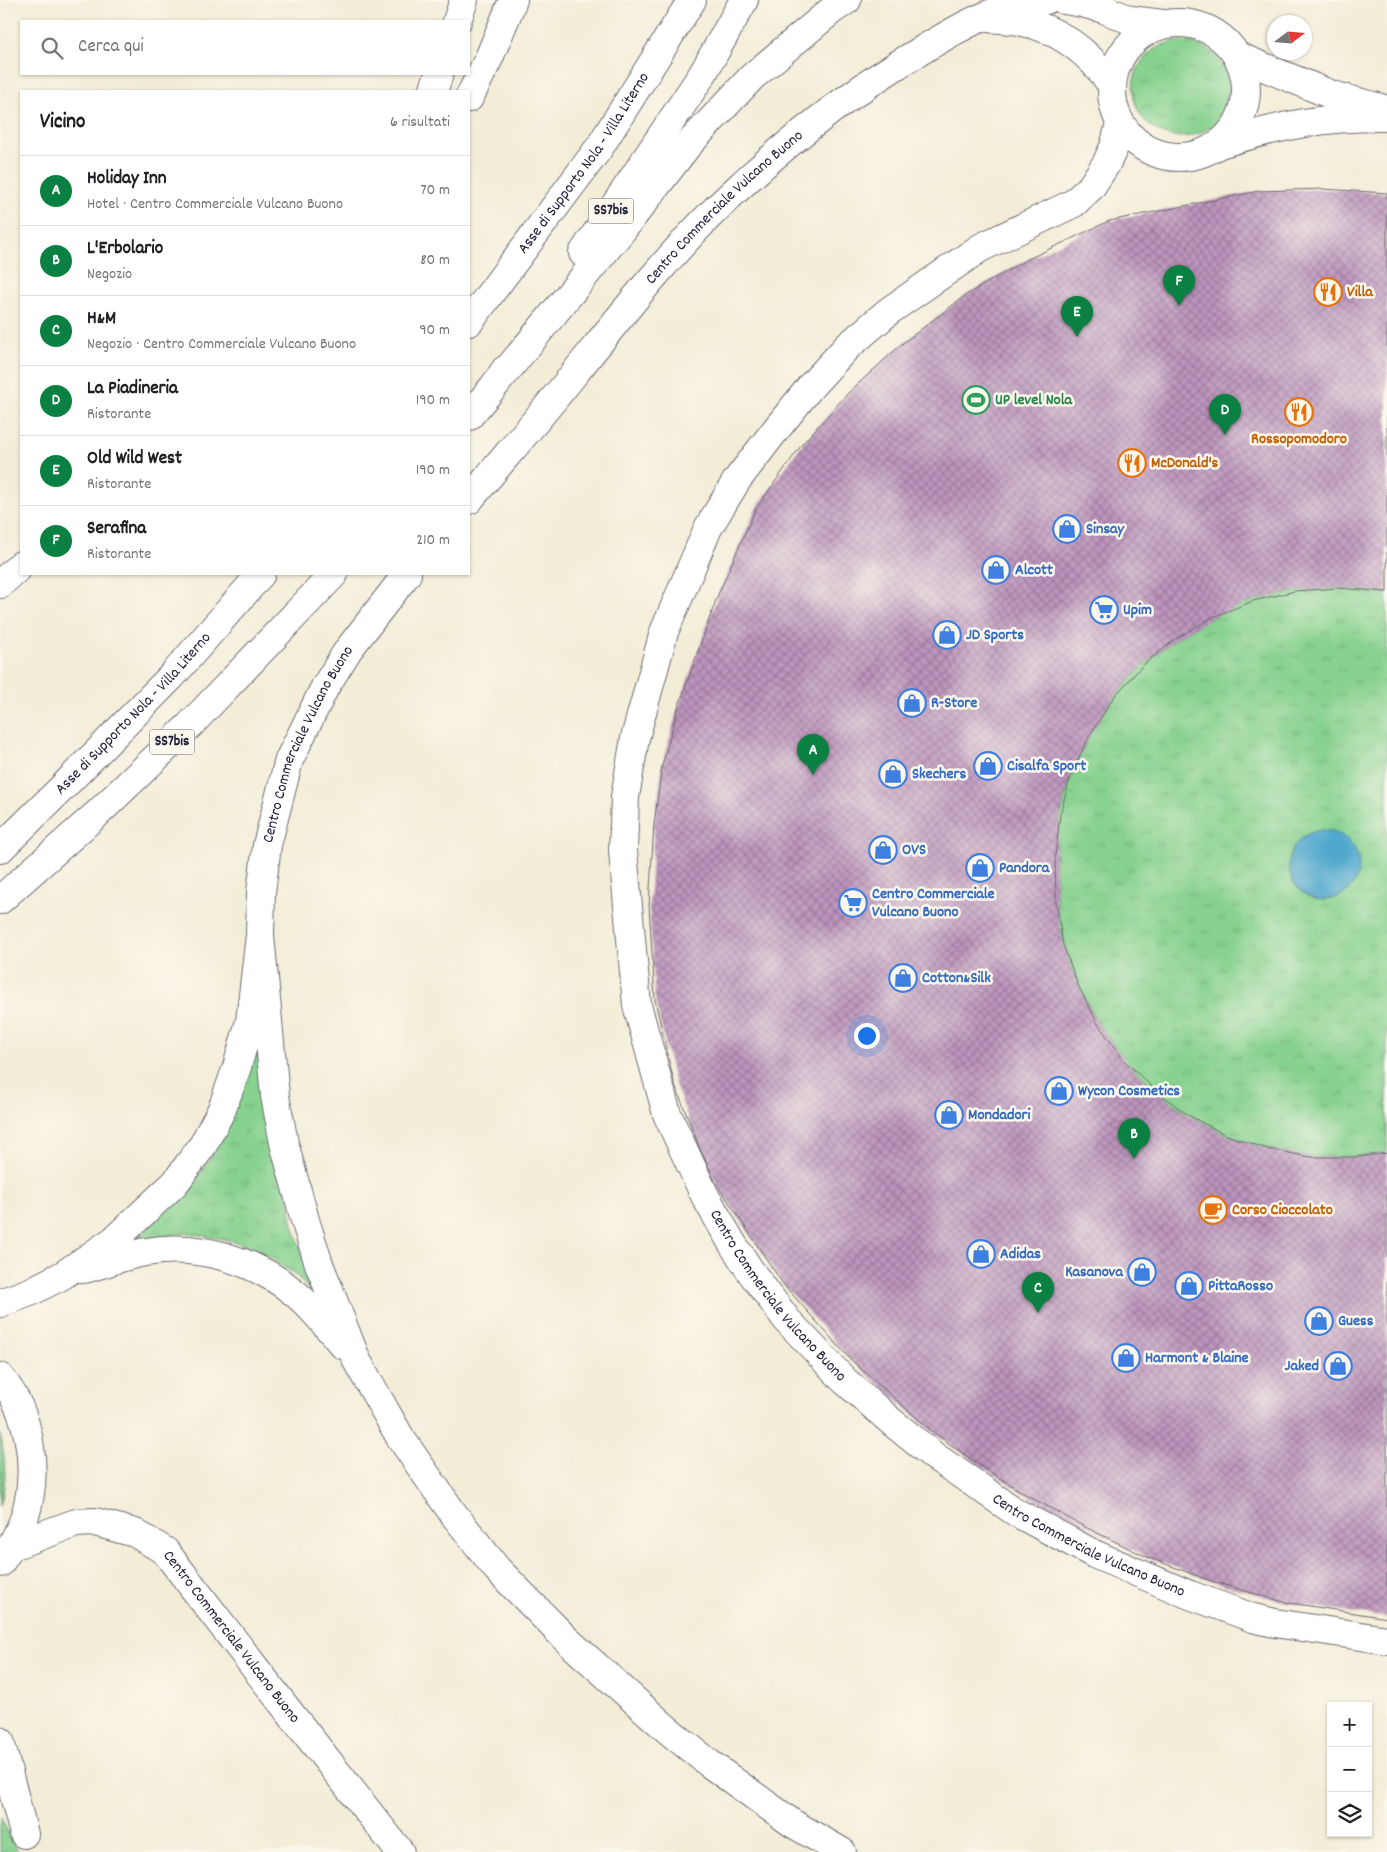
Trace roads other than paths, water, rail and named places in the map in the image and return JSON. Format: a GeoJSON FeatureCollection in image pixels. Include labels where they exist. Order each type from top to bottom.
{"type":"FeatureCollection","features":[{"type":"Feature","properties":{"kind":"main road"},"geometry":{"type":"LineString","coordinates":[[458,20],[464,0]]}},
{"type":"Feature","properties":{"kind":"main road"},"geometry":{"type":"LineString","coordinates":[[470,96],[489,58],[513,0]]}},
{"type":"Feature","properties":{"kind":"main road"},"geometry":{"type":"LineString","coordinates":[[599,148],[674,0]]}},
{"type":"Feature","properties":{"kind":"main road","name":"Asse di Supporto Nola - Villa Literno"},"geometry":{"type":"LineString","coordinates":[[470,321],[599,148],[692,0]]}},
{"type":"Feature","properties":{"kind":"main road","name":"SS7bis"},"geometry":{"type":"LineString","coordinates":[[470,415],[495,385],[702,75],[744,0]]}},
{"type":"Feature","properties":{"kind":"main road"},"geometry":{"type":"LineString","coordinates":[[495,385],[623,229],[688,145],[752,77],[832,10],[848,0]]}},
{"type":"Feature","properties":{"kind":"main road","name":"Centro Commerciale Vulcano Buono"},"geometry":{"type":"LineString","coordinates":[[470,499],[533,425],[618,318],[664,264],[716,209],[766,162],[822,117],[884,72],[947,34],[1010,7],[1032,1],[1046,0]]}},
{"type":"Feature","properties":{"kind":"main road"},"geometry":{"type":"LineString","coordinates":[[1064,0],[1104,9],[1130,20],[1163,24],[1184,22],[1205,28],[1223,39],[1237,56],[1245,74],[1246,94],[1243,113],[1233,130],[1220,144]]}},
{"type":"Feature","properties":{"kind":"main road"},"geometry":{"type":"LineString","coordinates":[[982,18],[1020,21],[1052,31],[1079,48],[1111,84]]}},
{"type":"Feature","properties":{"kind":"main road"},"geometry":{"type":"LineString","coordinates":[[1163,24],[1143,32],[1127,46],[1116,64],[1111,84],[1113,105],[1120,124],[1135,142],[1155,153],[1177,158],[1200,155],[1220,144],[1283,126],[1350,116],[1387,117]]}},
{"type":"Feature","properties":{"kind":"main road"},"geometry":{"type":"LineString","coordinates":[[1237,56],[1332,95],[1387,110]]}},
{"type":"Feature","properties":{"kind":"main road"},"geometry":{"type":"LineString","coordinates":[[433,90],[439,75]]}},
{"type":"Feature","properties":{"kind":"main road","name":"Centro Commerciale Vulcano Buono"},"geometry":{"type":"LineString","coordinates":[[1120,124],[1114,147],[1106,164],[1091,187],[1074,203],[980,248],[889,311],[847,347],[811,386],[737,480],[708,528],[664,632],[636,738],[625,797],[624,851],[637,1005],[667,1114],[705,1196],[732,1243],[787,1320],[845,1381],[893,1424],[934,1456],[1017,1513],[1094,1554],[1253,1618],[1387,1640]]}},
{"type":"Feature","properties":{"kind":"main road"},"geometry":{"type":"LineString","coordinates":[[0,584],[20,566]]}},
{"type":"Feature","properties":{"kind":"main road","name":"Asse di Supporto Nola - Villa Literno"},"geometry":{"type":"LineString","coordinates":[[0,848],[172,676],[260,575]]}},
{"type":"Feature","properties":{"kind":"main road","name":"SS7bis"},"geometry":{"type":"LineString","coordinates":[[0,900],[96,814],[190,725],[333,575]]}},
{"type":"Feature","properties":{"kind":"main road","name":"Centro Commerciale Vulcano Buono"},"geometry":{"type":"LineString","coordinates":[[260,935],[261,892],[268,845],[289,760],[325,687],[348,650],[406,575]]}},
{"type":"Feature","properties":{"kind":"main road"},"geometry":{"type":"LineString","coordinates":[[0,1303],[30,1292],[64,1275],[114,1240],[175,1183],[203,1145],[222,1109],[237,1067],[250,1021],[260,935]]}},
{"type":"Feature","properties":{"kind":"main road"},"geometry":{"type":"LineString","coordinates":[[260,935],[275,1096],[284,1143],[305,1220],[319,1264],[357,1361],[403,1442],[452,1512],[497,1569],[538,1612],[628,1696],[710,1764],[792,1823],[842,1852]]}},
{"type":"Feature","properties":{"kind":"main road"},"geometry":{"type":"LineString","coordinates":[[64,1275],[146,1252],[183,1249],[213,1253],[260,1270],[296,1294],[357,1361]]}},
{"type":"Feature","properties":{"kind":"main road","name":"Centro Commerciale Vulcano Buono"},"geometry":{"type":"LineString","coordinates":[[0,1377],[18,1405],[28,1433],[32,1462],[30,1491],[24,1519],[6,1554]]}},
{"type":"Feature","properties":{"kind":"main road","name":"Centro Commerciale Vulcano Buono"},"geometry":{"type":"LineString","coordinates":[[6,1554],[76,1523],[95,1522],[135,1533],[164,1551],[400,1852]]}},
{"type":"Feature","properties":{"kind":"main road"},"geometry":{"type":"LineString","coordinates":[[0,1741],[29,1843]]}},
{"type":"Feature","properties":{"kind":"main road"},"geometry":{"type":"LineString","coordinates":[[0,1786],[29,1843]]}},
{"type":"Feature","properties":{"kind":"water"},"geometry":{"type":"Polygon","coordinates":[[[1324,830],[1337,833],[1349,840],[1356,852],[1359,865],[1356,878],[1349,890],[1337,897],[1324,900],[1311,897],[1299,890],[1292,878],[1289,865],[1292,852],[1299,840],[1311,833],[1324,830]]]}},
{"type":"Feature","properties":{"kind":"place","name":"Villa"},"geometry":{"type":"Point","coordinates":[1328,292]}},
{"type":"Feature","properties":{"kind":"place","name":"Serafina"},"geometry":{"type":"Point","coordinates":[1179,306]}},
{"type":"Feature","properties":{"kind":"place","name":"Old Wild West"},"geometry":{"type":"Point","coordinates":[1077,337]}},
{"type":"Feature","properties":{"kind":"place","name":"UP level Nola"},"geometry":{"type":"Point","coordinates":[976,400]}},
{"type":"Feature","properties":{"kind":"place","name":"Rossopomodoro"},"geometry":{"type":"Point","coordinates":[1299,412]}},
{"type":"Feature","properties":{"kind":"place","name":"La Piadineria"},"geometry":{"type":"Point","coordinates":[1225,435]}},
{"type":"Feature","properties":{"kind":"place","name":"McDonald's"},"geometry":{"type":"Point","coordinates":[1132,463]}},
{"type":"Feature","properties":{"kind":"place","name":"Sinsay"},"geometry":{"type":"Point","coordinates":[1067,529]}},
{"type":"Feature","properties":{"kind":"place","name":"Alcott"},"geometry":{"type":"Point","coordinates":[996,570]}},
{"type":"Feature","properties":{"kind":"place","name":"Upim"},"geometry":{"type":"Point","coordinates":[1104,610]}},
{"type":"Feature","properties":{"kind":"place","name":"JD Sports"},"geometry":{"type":"Point","coordinates":[947,635]}},
{"type":"Feature","properties":{"kind":"place","name":"R-Store"},"geometry":{"type":"Point","coordinates":[912,703]}},
{"type":"Feature","properties":{"kind":"place","name":"Cisalfa Sport"},"geometry":{"type":"Point","coordinates":[988,766]}},
{"type":"Feature","properties":{"kind":"place","name":"Skechers"},"geometry":{"type":"Point","coordinates":[893,774]}},
{"type":"Feature","properties":{"kind":"place","name":"Holiday Inn"},"geometry":{"type":"Point","coordinates":[813,775]}},
{"type":"Feature","properties":{"kind":"place","name":"OVS"},"geometry":{"type":"Point","coordinates":[883,850]}},
{"type":"Feature","properties":{"kind":"place","name":"Pandora"},"geometry":{"type":"Point","coordinates":[980,868]}},
{"type":"Feature","properties":{"kind":"place","name":"Centro Commerciale Vulcano Buono"},"geometry":{"type":"Point","coordinates":[853,903]}},
{"type":"Feature","properties":{"kind":"place","name":"Cotton&Silk"},"geometry":{"type":"Point","coordinates":[903,978]}},
{"type":"Feature","properties":{"kind":"place","name":"Wycon Cosmetics"},"geometry":{"type":"Point","coordinates":[1059,1091]}},
{"type":"Feature","properties":{"kind":"place","name":"Mondadori"},"geometry":{"type":"Point","coordinates":[949,1115]}},
{"type":"Feature","properties":{"kind":"place","name":"L'Erbolario"},"geometry":{"type":"Point","coordinates":[1134,1159]}},
{"type":"Feature","properties":{"kind":"place","name":"Corso Cioccolato"},"geometry":{"type":"Point","coordinates":[1213,1210]}},
{"type":"Feature","properties":{"kind":"place","name":"Adidas"},"geometry":{"type":"Point","coordinates":[981,1254]}},
{"type":"Feature","properties":{"kind":"place","name":"Kasanova"},"geometry":{"type":"Point","coordinates":[1142,1272]}},
{"type":"Feature","properties":{"kind":"place","name":"PittaRosso"},"geometry":{"type":"Point","coordinates":[1189,1286]}},
{"type":"Feature","properties":{"kind":"place","name":"H&M"},"geometry":{"type":"Point","coordinates":[1038,1313]}},
{"type":"Feature","properties":{"kind":"place","name":"Guess"},"geometry":{"type":"Point","coordinates":[1319,1321]}},
{"type":"Feature","properties":{"kind":"place","name":"Harmont & Blaine"},"geometry":{"type":"Point","coordinates":[1126,1358]}},
{"type":"Feature","properties":{"kind":"place","name":"Jaked"},"geometry":{"type":"Point","coordinates":[1338,1366]}}]}
